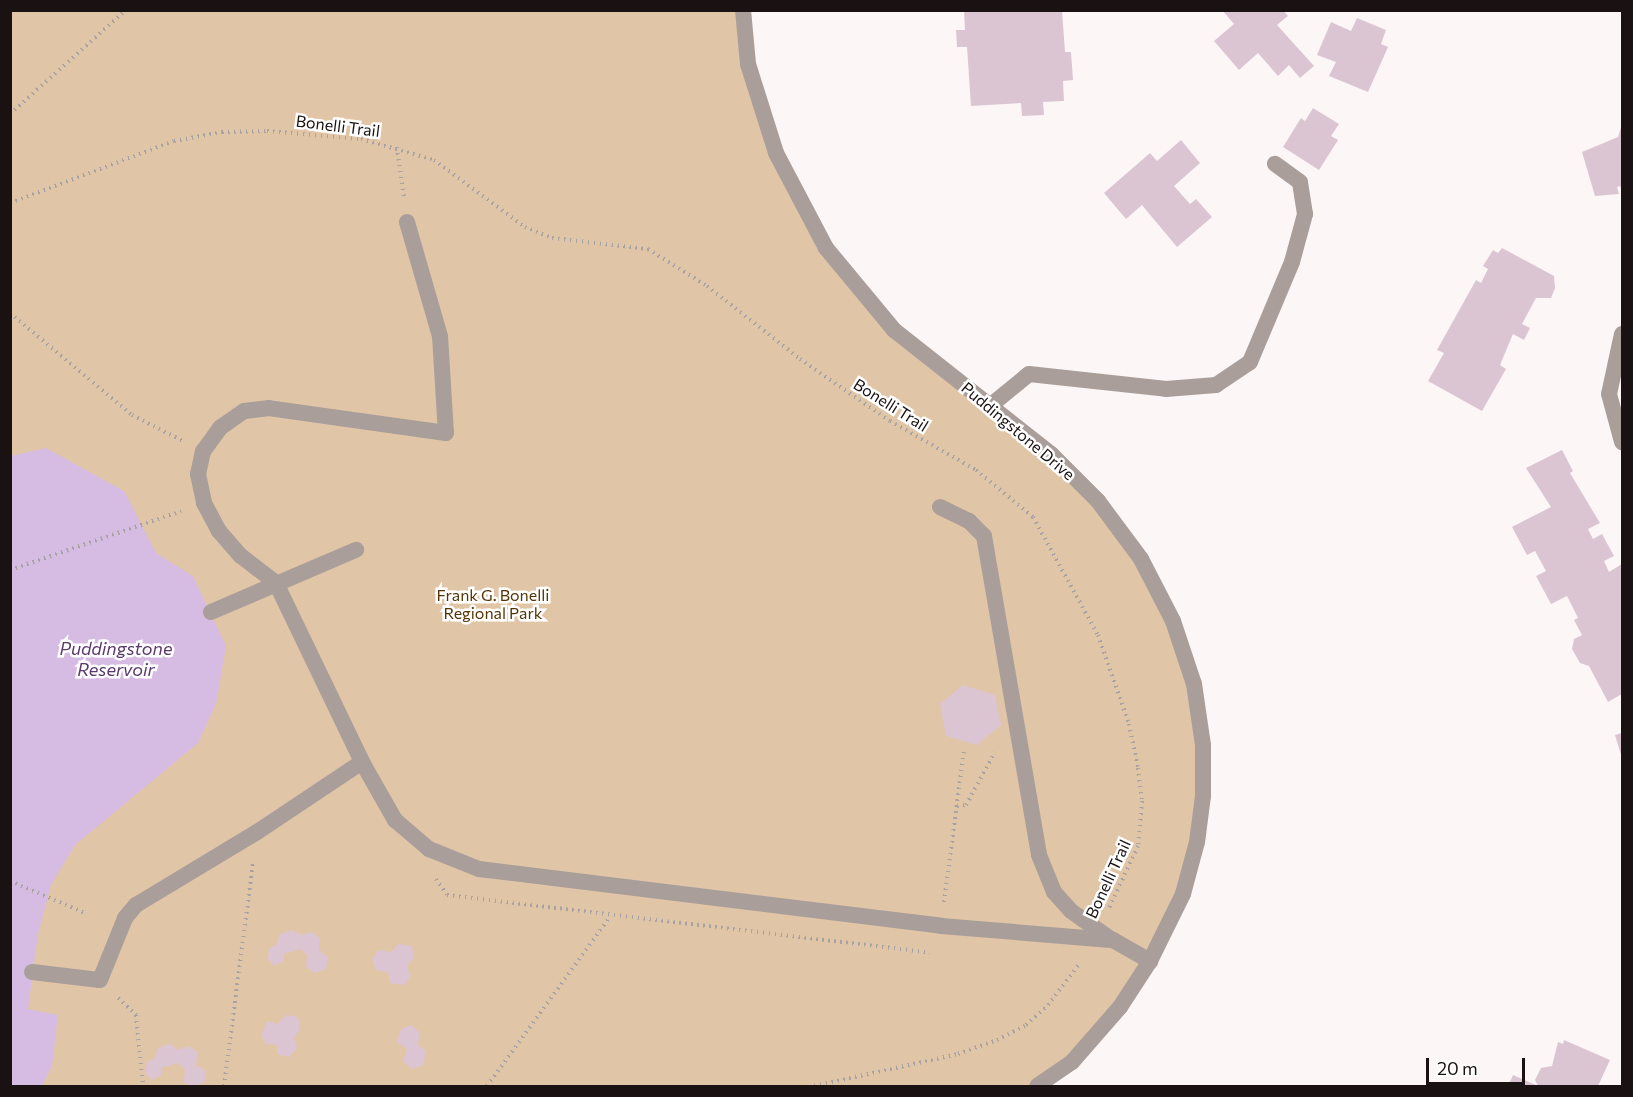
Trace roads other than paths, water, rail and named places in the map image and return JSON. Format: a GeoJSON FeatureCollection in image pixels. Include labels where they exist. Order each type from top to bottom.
{"type":"FeatureCollection","features":[{"type":"Feature","properties":{"kind":"street","name":"Puddingstone Drive"},"geometry":{"type":"LineString","coordinates":[[743,10],[748,64],[776,153],[826,248],[894,330],[1052,455],[1098,501],[1141,559],[1173,621],[1194,684],[1203,745],[1197,842],[1183,894],[1150,960],[1120,1007],[1072,1062],[1037,1086]]}},
{"type":"Feature","properties":{"kind":"street"},"geometry":{"type":"LineString","coordinates":[[990,406],[1029,374],[1166,388],[1216,385],[1250,362],[1292,262],[1305,214],[1300,182],[1275,164]]}},
{"type":"Feature","properties":{"kind":"street"},"geometry":{"type":"LineString","coordinates":[[407,222],[440,336],[446,434],[269,408],[244,411],[220,428],[203,451],[198,474],[204,503],[240,556],[276,584],[362,762],[395,820],[429,849],[480,869],[941,926],[1095,934],[1113,940],[1150,960]]}},
{"type":"Feature","properties":{"kind":"street"},"geometry":{"type":"LineString","coordinates":[[1623,334],[1609,394],[1623,442]]}},
{"type":"Feature","properties":{"kind":"street"},"geometry":{"type":"LineString","coordinates":[[940,507],[969,521],[984,536],[1039,855],[1054,892],[1095,934]]}},
{"type":"Feature","properties":{"kind":"street"},"geometry":{"type":"LineString","coordinates":[[211,612],[356,550]]}},
{"type":"Feature","properties":{"kind":"street"},"geometry":{"type":"LineString","coordinates":[[32,972],[100,980],[124,918],[136,905],[257,832],[362,762]]}},
{"type":"Feature","properties":{"kind":"water","name":"Puddingstone Reservoir"},"geometry":{"type":"Polygon","coordinates":[[[46,448],[124,491],[156,553],[193,576],[226,646],[216,704],[198,743],[75,845],[51,885],[38,934],[28,1009],[58,1015],[52,1066],[42,1086],[11,1086],[10,456],[46,448]]]}},
{"type":"Feature","properties":{"kind":"park label","name":"Frank G. Bonelli Regional Park"},"geometry":{"type":"Point","coordinates":[493,604]}}]}
